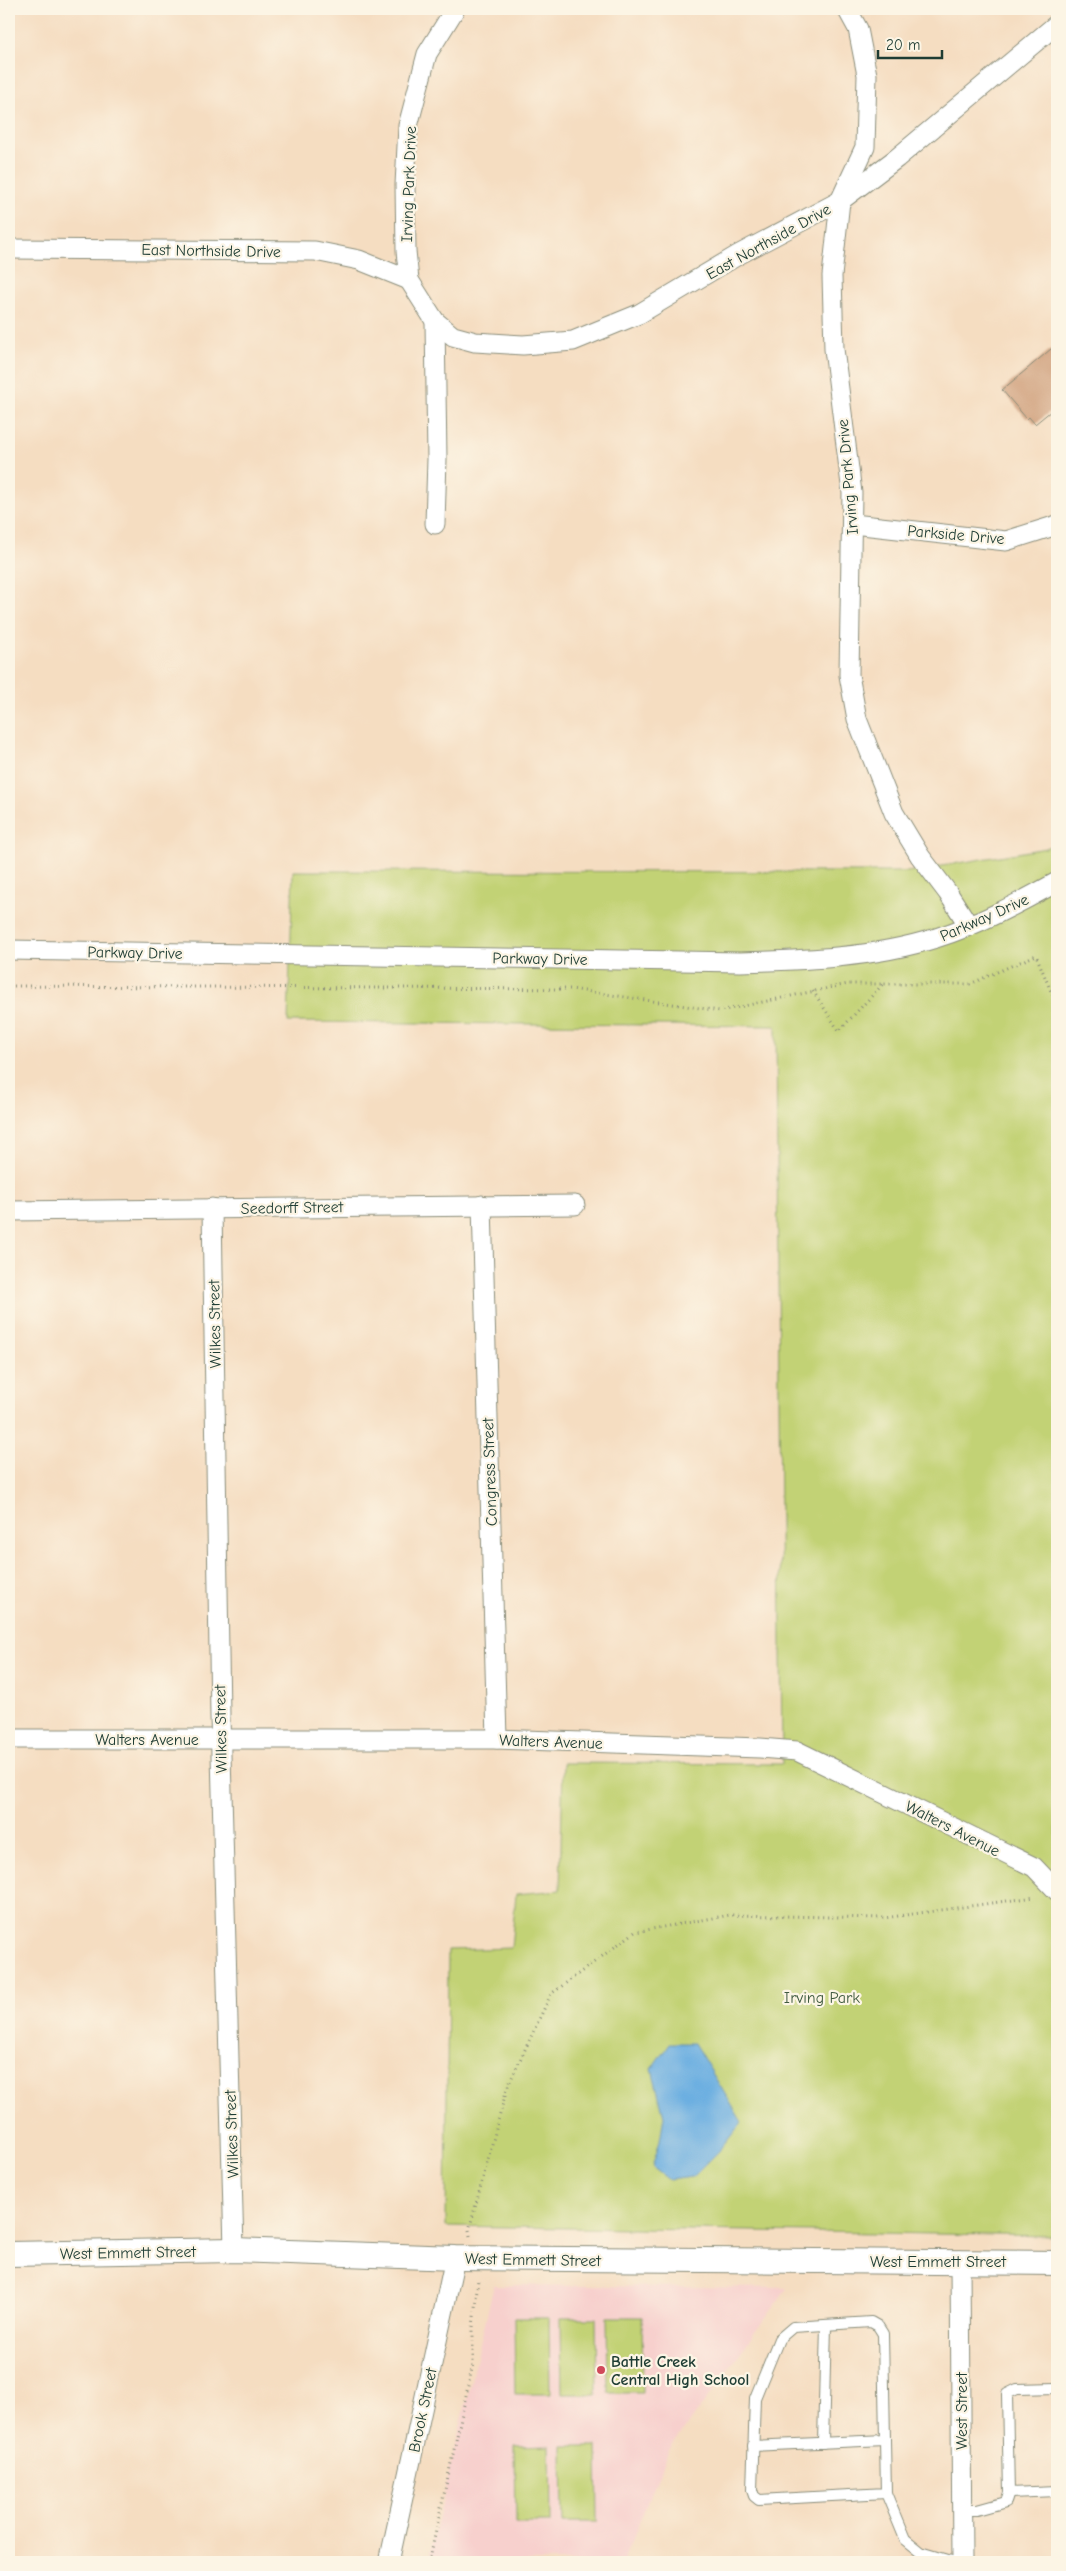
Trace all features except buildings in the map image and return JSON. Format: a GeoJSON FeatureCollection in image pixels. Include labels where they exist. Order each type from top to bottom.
{"type":"FeatureCollection","features":[{"type":"Feature","properties":{"kind":"street","name":"Irving Park Drive"},"geometry":{"type":"LineString","coordinates":[[409,280],[406,251],[405,185],[408,126],[427,54],[455,9]]}},
{"type":"Feature","properties":{"kind":"street","name":"Irving Park Drive"},"geometry":{"type":"LineString","coordinates":[[847,9],[858,30],[867,75],[865,147],[840,201],[832,276],[834,350],[852,493],[853,524],[849,675],[857,720],[894,813],[920,856],[948,893],[969,926]]}},
{"type":"Feature","properties":{"kind":"street","name":"East Northside Drive"},"geometry":{"type":"LineString","coordinates":[[436,322],[453,336],[476,342],[523,345],[573,341],[639,314],[738,256],[840,201],[897,158],[1057,24]]}},
{"type":"Feature","properties":{"kind":"street","name":"East Northside Drive"},"geometry":{"type":"LineString","coordinates":[[9,249],[315,251],[359,260],[409,280]]}},
{"type":"Feature","properties":{"kind":"street"},"geometry":{"type":"LineString","coordinates":[[409,280],[436,322],[437,459],[435,524]]}},
{"type":"Feature","properties":{"kind":"street","name":"Parkside Drive"},"geometry":{"type":"LineString","coordinates":[[853,524],[1006,541],[1057,525]]}},
{"type":"Feature","properties":{"kind":"street","name":"Parkway Drive"},"geometry":{"type":"LineString","coordinates":[[9,950],[740,962],[822,959],[885,950],[936,938],[969,926],[1057,882]]}},
{"type":"Feature","properties":{"kind":"street","name":"Seedorff Street"},"geometry":{"type":"LineString","coordinates":[[9,1211],[575,1205]]}},
{"type":"Feature","properties":{"kind":"street","name":"Congress Street"},"geometry":{"type":"LineString","coordinates":[[482,1206],[497,1739]]}},
{"type":"Feature","properties":{"kind":"street","name":"Wilkes Street"},"geometry":{"type":"LineString","coordinates":[[212,1208],[220,1739],[234,2250]]}},
{"type":"Feature","properties":{"kind":"street","name":"Walters Avenue"},"geometry":{"type":"LineString","coordinates":[[9,1739],[497,1739],[760,1748],[797,1752],[1034,1867],[1049,1893]]}},
{"type":"Feature","properties":{"kind":"street","name":"West Emmett Street"},"geometry":{"type":"LineString","coordinates":[[9,2254],[234,2250],[456,2258],[777,2262],[960,2260],[1057,2262]]}},
{"type":"Feature","properties":{"kind":"street","name":"Brook Street"},"geometry":{"type":"LineString","coordinates":[[389,2562],[456,2258]]}},
{"type":"Feature","properties":{"kind":"street","name":"West Street"},"geometry":{"type":"LineString","coordinates":[[960,2260],[962,2562]]}},
{"type":"Feature","properties":{"kind":"lane"},"geometry":{"type":"LineString","coordinates":[[886,2492],[759,2500],[754,2496],[752,2490],[755,2398],[780,2339],[793,2327],[870,2322],[878,2326],[883,2334],[886,2492],[905,2539],[921,2552],[955,2562]]}},
{"type":"Feature","properties":{"kind":"lane"},"geometry":{"type":"LineString","coordinates":[[823,2443],[826,2325]]}},
{"type":"Feature","properties":{"kind":"lane"},"geometry":{"type":"LineString","coordinates":[[962,2510],[977,2510],[1006,2502],[1009,2493],[1007,2394],[1017,2389],[1057,2388]]}},
{"type":"Feature","properties":{"kind":"lane"},"geometry":{"type":"LineString","coordinates":[[753,2446],[885,2440]]}},
{"type":"Feature","properties":{"kind":"lane"},"geometry":{"type":"LineString","coordinates":[[1009,2493],[1057,2491]]}},
{"type":"Feature","properties":{"kind":"path"},"geometry":{"type":"LineString","coordinates":[[9,986],[571,990],[720,1012],[848,984],[970,984],[1036,955],[1057,1006]]}},
{"type":"Feature","properties":{"kind":"path"},"geometry":{"type":"LineString","coordinates":[[813,991],[839,1031],[883,984]]}},
{"type":"Feature","properties":{"kind":"path"},"geometry":{"type":"LineString","coordinates":[[469,2230],[507,2088],[551,1994],[636,1932],[730,1915],[884,1918],[1049,1893]]}},
{"type":"Feature","properties":{"kind":"path"},"geometry":{"type":"LineString","coordinates":[[429,2562],[473,2364],[472,2327],[479,2282]]}},
{"type":"Feature","properties":{"kind":"shaded area","name":"Battle Creek Central High School"},"geometry":{"type":"Polygon","coordinates":[[[494,2285],[787,2288],[668,2452],[623,2562],[428,2562],[494,2285]]]}},
{"type":"Feature","properties":{"kind":"green space","name":"Irving Park"},"geometry":{"type":"Polygon","coordinates":[[[1057,842],[1057,2236],[446,2226],[448,1950],[511,1948],[516,1894],[560,1890],[563,1763],[782,1764],[776,1026],[288,1022],[293,871],[907,872],[1046,848],[1057,842]]]}},
{"type":"Feature","properties":{"kind":"green space"},"geometry":{"type":"Polygon","coordinates":[[[607,2317],[642,2317],[643,2393],[608,2393],[607,2317]]]}},
{"type":"Feature","properties":{"kind":"green space"},"geometry":{"type":"Polygon","coordinates":[[[514,2318],[549,2318],[550,2394],[515,2394],[514,2318]]]}},
{"type":"Feature","properties":{"kind":"green space"},"geometry":{"type":"Polygon","coordinates":[[[561,2318],[596,2318],[597,2394],[562,2394],[561,2318]]]}},
{"type":"Feature","properties":{"kind":"green space"},"geometry":{"type":"Polygon","coordinates":[[[550,2446],[551,2523],[516,2523],[515,2447],[550,2446]]]}},
{"type":"Feature","properties":{"kind":"green space"},"geometry":{"type":"Polygon","coordinates":[[[562,2446],[597,2446],[598,2522],[563,2522],[562,2446]]]}},
{"type":"Feature","properties":{"kind":"water"},"geometry":{"type":"Polygon","coordinates":[[[670,2043],[694,2043],[742,2122],[719,2151],[693,2177],[669,2180],[652,2167],[660,2140],[664,2116],[652,2069],[670,2043]]]}},
{"type":"Feature","properties":{"kind":"place","name":"Battle Creek Central High School"},"geometry":{"type":"Point","coordinates":[601,2370]}}]}
